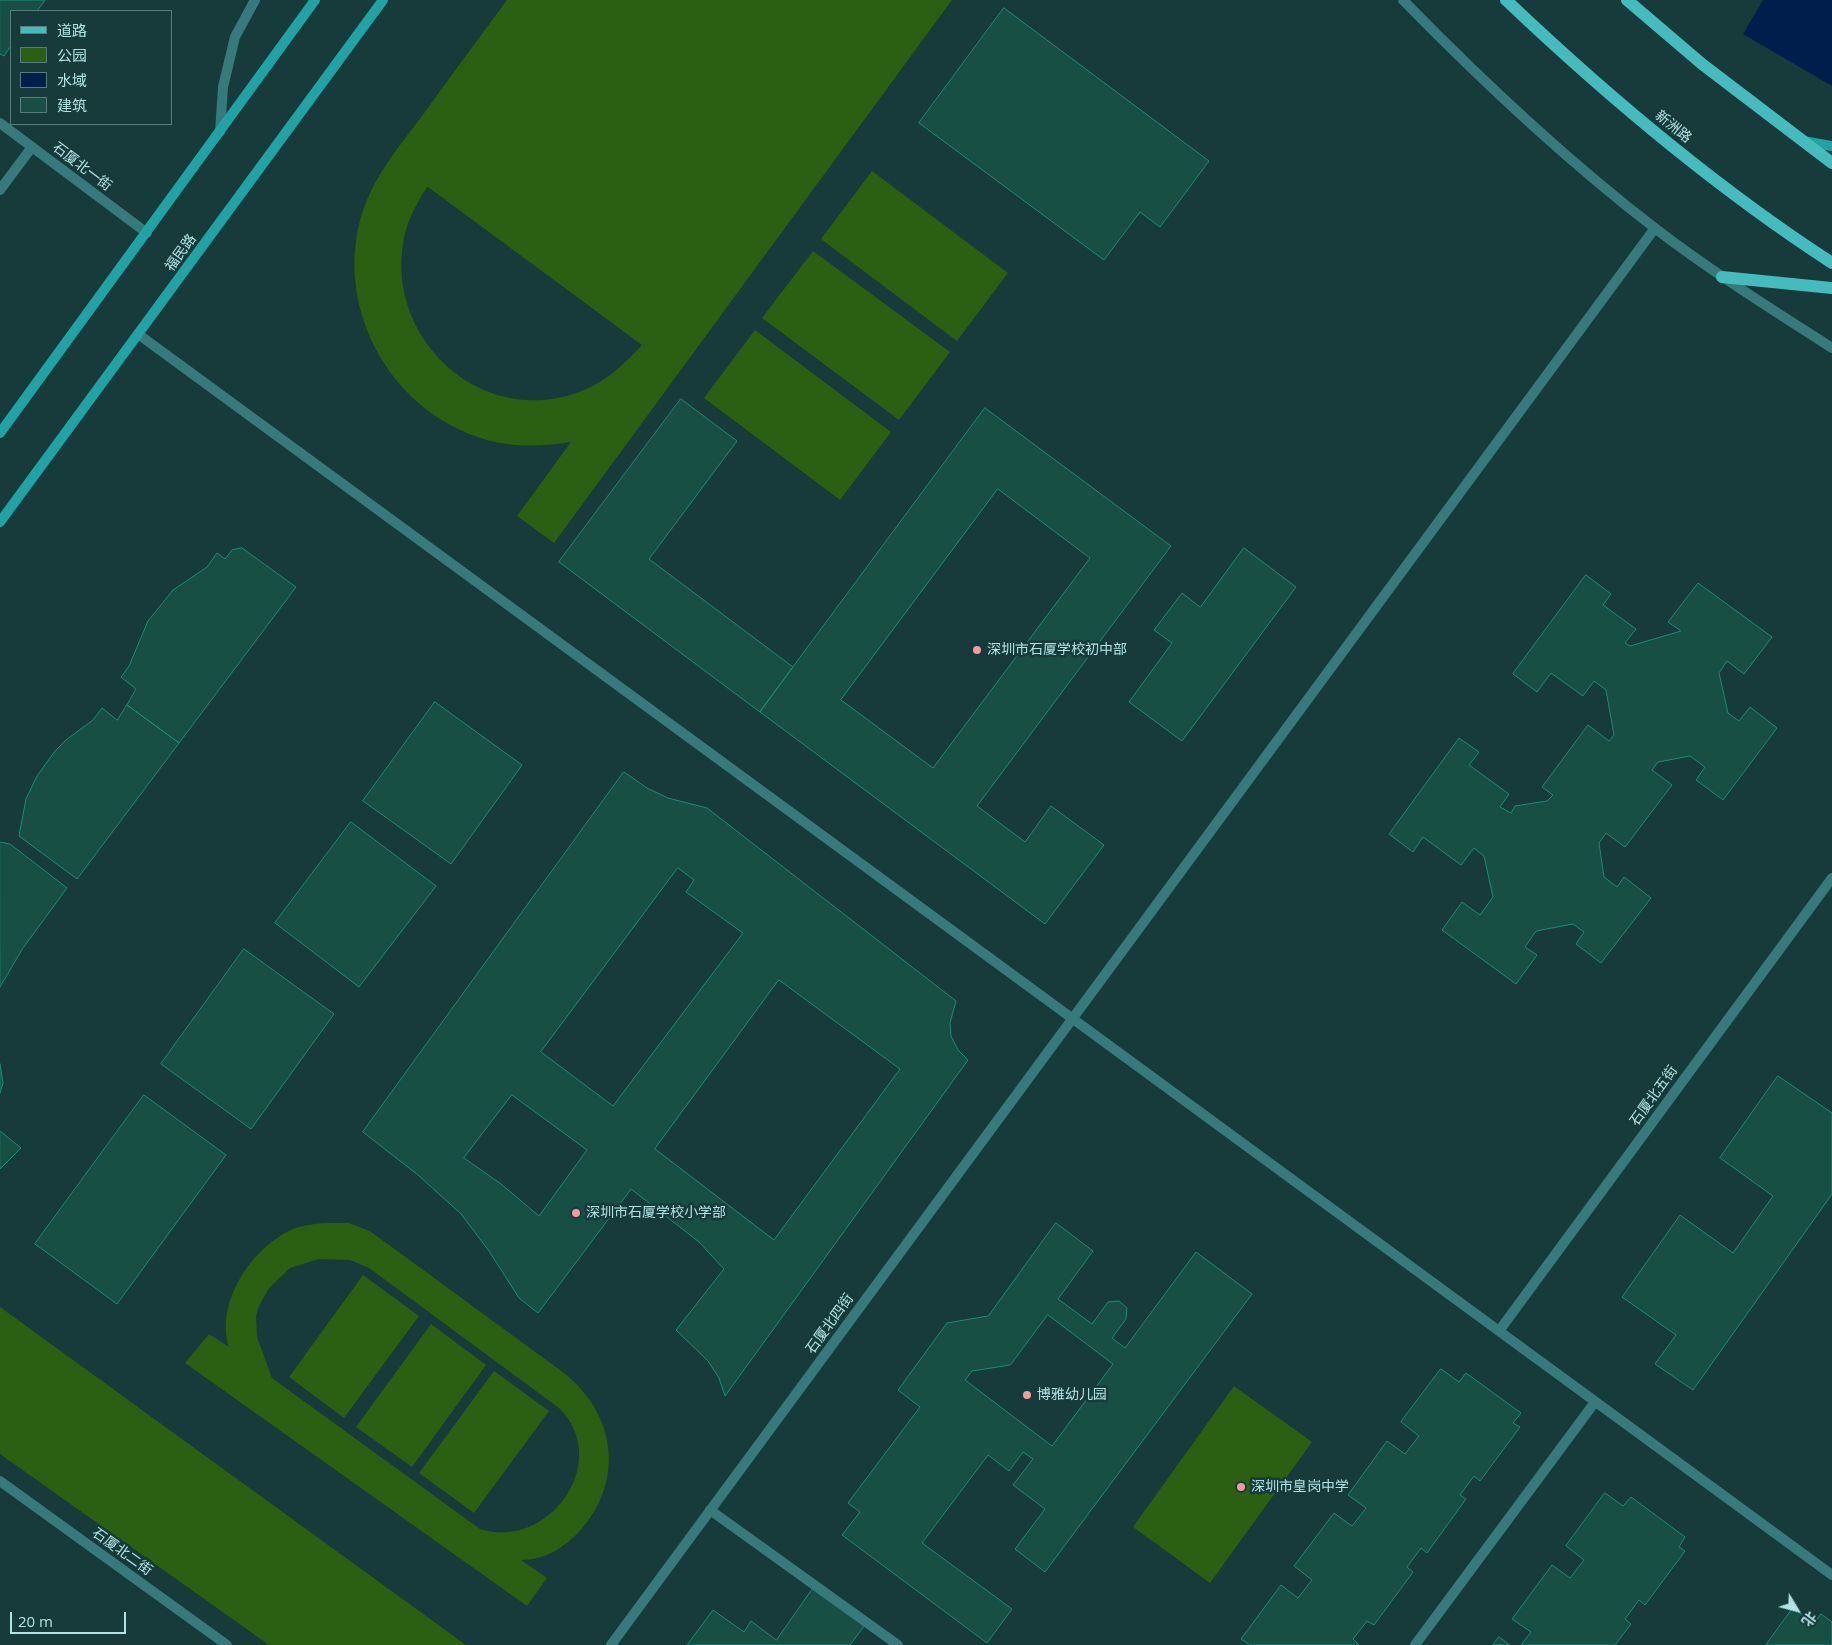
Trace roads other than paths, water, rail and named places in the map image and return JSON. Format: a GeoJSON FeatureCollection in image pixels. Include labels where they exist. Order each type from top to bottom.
{"type":"FeatureCollection","features":[{"type":"Feature","properties":{"kind":"main road"},"geometry":{"type":"LineString","coordinates":[[0,433],[315,0]]}},
{"type":"Feature","properties":{"kind":"main road","name":"福民路"},"geometry":{"type":"LineString","coordinates":[[0,522],[383,0]]}},
{"type":"Feature","properties":{"kind":"main road","name":"新洲路"},"geometry":{"type":"LineString","coordinates":[[1506,0],[1572,62],[1702,170],[1832,263]]}},
{"type":"Feature","properties":{"kind":"main road"},"geometry":{"type":"LineString","coordinates":[[1627,0],[1702,64],[1832,163]]}},
{"type":"Feature","properties":{"kind":"main road"},"geometry":{"type":"LineString","coordinates":[[1800,140],[1832,146]]}},
{"type":"Feature","properties":{"kind":"main road"},"geometry":{"type":"LineString","coordinates":[[1722,277],[1832,288]]}},
{"type":"Feature","properties":{"kind":"street"},"geometry":{"type":"LineString","coordinates":[[220,132],[222,87],[235,37],[255,0]]}},
{"type":"Feature","properties":{"kind":"street"},"geometry":{"type":"LineString","coordinates":[[1403,0],[1500,97],[1569,159],[1655,228],[1722,277],[1832,348]]}},
{"type":"Feature","properties":{"kind":"street","name":"石厦北一街"},"geometry":{"type":"LineString","coordinates":[[0,123],[147,233]]}},
{"type":"Feature","properties":{"kind":"street"},"geometry":{"type":"LineString","coordinates":[[0,190],[32,148]]}},
{"type":"Feature","properties":{"kind":"street","name":"石厦北四街"},"geometry":{"type":"LineString","coordinates":[[611,1645],[1655,228]]}},
{"type":"Feature","properties":{"kind":"street"},"geometry":{"type":"LineString","coordinates":[[138,334],[1832,1576]]}},
{"type":"Feature","properties":{"kind":"street","name":"石厦北五街"},"geometry":{"type":"LineString","coordinates":[[1499,1331],[1832,878]]}},
{"type":"Feature","properties":{"kind":"street"},"geometry":{"type":"LineString","coordinates":[[1415,1645],[1594,1402]]}},
{"type":"Feature","properties":{"kind":"street","name":"石厦北二街"},"geometry":{"type":"LineString","coordinates":[[0,1481],[227,1645]]}},
{"type":"Feature","properties":{"kind":"street"},"geometry":{"type":"LineString","coordinates":[[710,1510],[898,1645]]}},
{"type":"Feature","properties":{"kind":"water"},"geometry":{"type":"Polygon","coordinates":[[[1763,0],[1832,0],[1832,86],[1743,34],[1763,0]]]}},
{"type":"Feature","properties":{"kind":"place","name":"深圳市石厦学校初中部"},"geometry":{"type":"Point","coordinates":[977,650]}},
{"type":"Feature","properties":{"kind":"place","name":"深圳市石厦学校小学部"},"geometry":{"type":"Point","coordinates":[576,1213]}},
{"type":"Feature","properties":{"kind":"place","name":"博雅幼儿园"},"geometry":{"type":"Point","coordinates":[1027,1395]}},
{"type":"Feature","properties":{"kind":"place","name":"深圳市皇岗中学"},"geometry":{"type":"Point","coordinates":[1241,1487]}}]}
